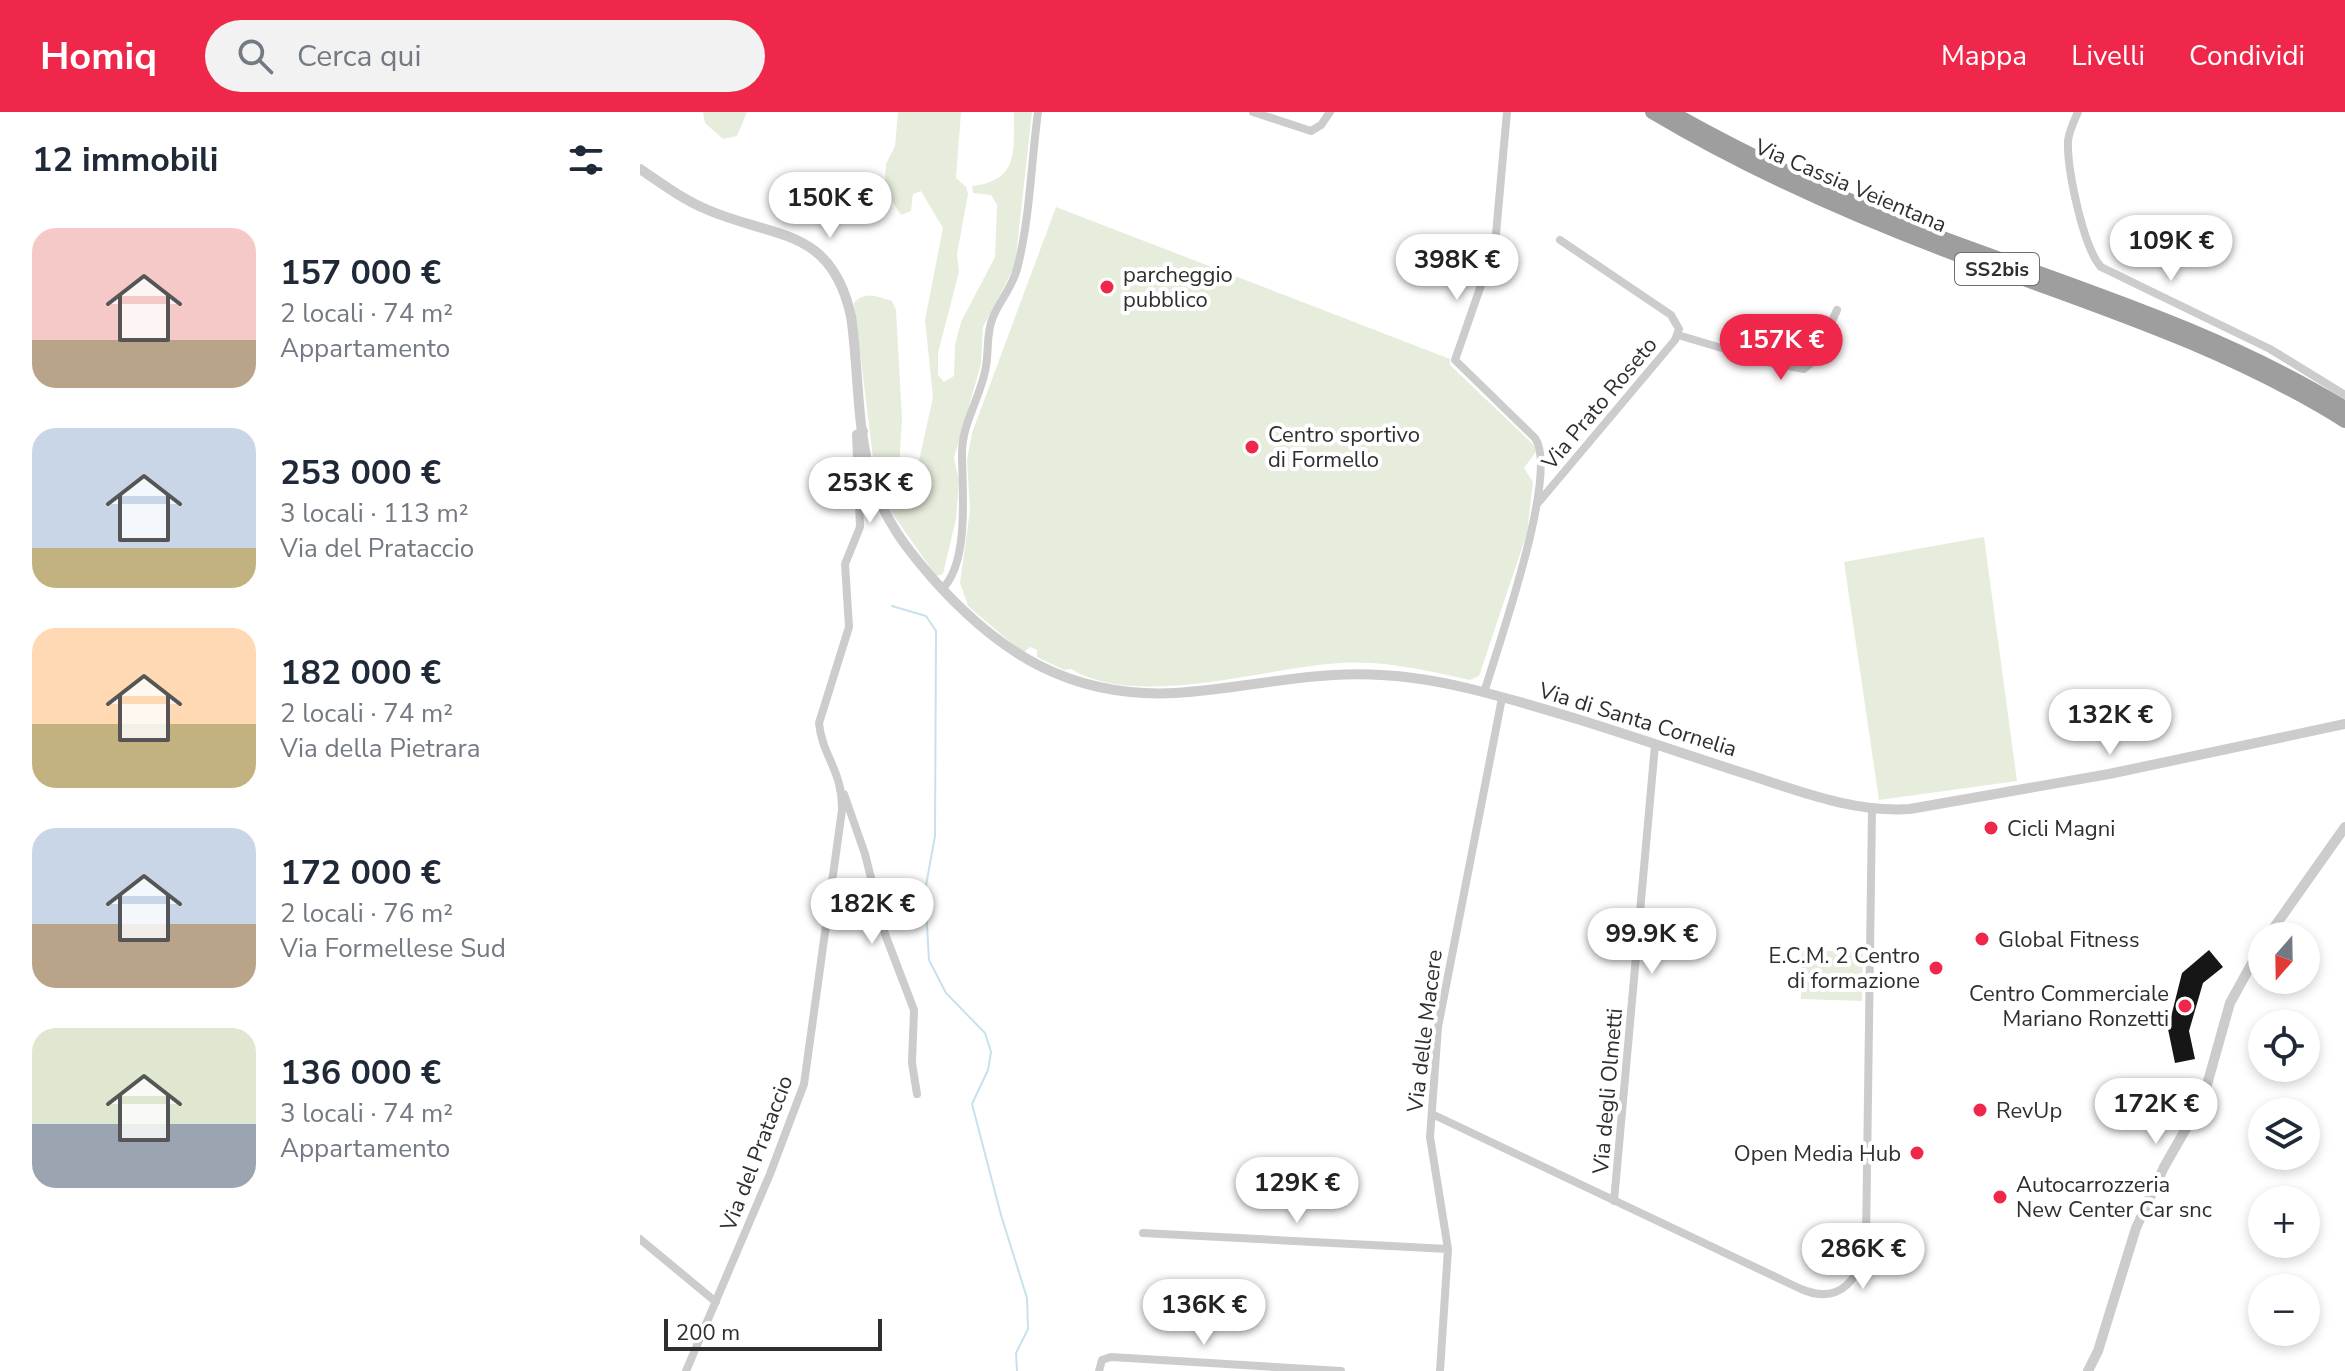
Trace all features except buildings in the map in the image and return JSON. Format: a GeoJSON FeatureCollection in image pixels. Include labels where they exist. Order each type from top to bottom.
{"type":"FeatureCollection","features":[{"type":"Feature","properties":{"kind":"highway","name":"Via Cassia Veientana"},"geometry":{"type":"LineString","coordinates":[[1652,112],[1723,153],[1791,186],[1963,257],[2162,328],[2254,369],[2345,421]]}},
{"type":"Feature","properties":{"kind":"highway","name":"Via Cassia Veientana"},"geometry":{"type":"LineString","coordinates":[[1671,112],[1750,154],[1854,202],[1945,239],[2160,317],[2260,361],[2345,408]]}},
{"type":"Feature","properties":{"kind":"street"},"geometry":{"type":"LineString","coordinates":[[942,589],[955,560],[962,525],[964,433],[986,369],[993,316],[1008,296],[1017,270],[1038,112]]}},
{"type":"Feature","properties":{"kind":"street"},"geometry":{"type":"LineString","coordinates":[[1253,112],[1308,131],[1319,127],[1330,112]]}},
{"type":"Feature","properties":{"kind":"street","name":"Via Prato Roseto"},"geometry":{"type":"LineString","coordinates":[[1484,693],[1538,503],[1540,459],[1540,448],[1535,438],[1455,360],[1495,245],[1507,112]]}},
{"type":"Feature","properties":{"kind":"street"},"geometry":{"type":"LineString","coordinates":[[2078,112],[2068,140],[2069,164],[2087,241],[2101,267],[2257,343],[2345,395]]}},
{"type":"Feature","properties":{"kind":"street"},"geometry":{"type":"LineString","coordinates":[[640,169],[705,209],[798,240],[831,265],[845,293],[851,316],[864,431],[856,434],[854,441],[860,482],[860,527],[844,572],[849,627],[819,723],[821,737],[865,854],[885,934],[914,1010],[912,1063],[917,1094]]}},
{"type":"Feature","properties":{"kind":"street","name":"Via Prato Roseto"},"geometry":{"type":"LineString","coordinates":[[1538,503],[1678,335],[1678,323],[1671,315],[1560,240]]}},
{"type":"Feature","properties":{"kind":"street"},"geometry":{"type":"LineString","coordinates":[[1678,335],[1778,365],[1804,369],[1814,361],[1837,310]]}},
{"type":"Feature","properties":{"kind":"street","name":"Via di Santa Cornelia"},"geometry":{"type":"LineString","coordinates":[[864,431],[871,477],[886,518],[902,543],[942,589],[980,627],[1028,661],[1068,679],[1109,690],[1174,693],[1349,674],[1415,679],[1502,698],[1812,794],[1872,809],[1910,809],[2109,774],[2345,724]]}},
{"type":"Feature","properties":{"kind":"street","name":"Via delle Macere"},"geometry":{"type":"LineString","coordinates":[[1440,1371],[1448,1249],[1432,1158],[1432,1114],[1443,994],[1502,698]]}},
{"type":"Feature","properties":{"kind":"street","name":"Via degli Olmetti"},"geometry":{"type":"LineString","coordinates":[[1614,1201],[1655,745]]}},
{"type":"Feature","properties":{"kind":"street","name":"Via del Prataccio"},"geometry":{"type":"LineString","coordinates":[[686,1371],[770,1174],[804,1084],[843,789]]}},
{"type":"Feature","properties":{"kind":"street","name":"Via degli Olmetti"},"geometry":{"type":"LineString","coordinates":[[1432,1114],[1815,1295],[1834,1294],[1850,1281],[1863,1252],[1866,1236],[1872,809]]}},
{"type":"Feature","properties":{"kind":"street"},"geometry":{"type":"LineString","coordinates":[[2278,922],[2345,827]]}},
{"type":"Feature","properties":{"kind":"street"},"geometry":{"type":"LineString","coordinates":[[2088,1371],[2098,1351],[2136,1228],[2157,1181],[2203,1099],[2230,1003],[2248,970]]}},
{"type":"Feature","properties":{"kind":"street"},"geometry":{"type":"LineString","coordinates":[[1143,1233],[1448,1249]]}},
{"type":"Feature","properties":{"kind":"street"},"geometry":{"type":"LineString","coordinates":[[640,1239],[716,1302]]}},
{"type":"Feature","properties":{"kind":"street"},"geometry":{"type":"LineString","coordinates":[[1099,1371],[1100,1363],[1108,1358],[1226,1368],[1338,1371]]}},
{"type":"Feature","properties":{"kind":"street"},"geometry":{"type":"LineString","coordinates":[[1159,1371],[1160,1360]]}},
{"type":"Feature","properties":{"kind":"green space"},"geometry":{"type":"Polygon","coordinates":[[[703,112],[747,112],[737,136],[723,139],[705,123],[703,112]]]}},
{"type":"Feature","properties":{"kind":"green space"},"geometry":{"type":"Polygon","coordinates":[[[898,112],[961,112],[956,178],[966,187],[968,194],[957,254],[959,272],[938,353],[938,375],[944,382],[954,376],[955,345],[961,322],[995,257],[997,205],[991,195],[973,193],[972,186],[999,178],[1006,170],[1013,151],[1014,112],[1032,112],[1015,266],[983,327],[981,364],[954,458],[959,481],[956,519],[943,574],[936,576],[890,510],[875,474],[854,303],[872,296],[892,301],[896,310],[902,419],[899,467],[904,475],[912,476],[917,470],[933,397],[925,320],[943,228],[921,191],[913,194],[911,211],[901,215],[890,198],[885,182],[886,164],[895,146],[898,112]]]}},
{"type":"Feature","properties":{"kind":"green space","name":"Centro sportivo di Formello"},"geometry":{"type":"Polygon","coordinates":[[[1056,207],[1450,359],[1450,365],[1538,449],[1524,468],[1533,482],[1527,533],[1479,676],[1470,680],[1406,667],[1358,662],[1203,683],[1131,686],[1099,681],[1071,669],[1064,670],[1037,657],[1037,650],[1030,647],[1023,653],[968,606],[960,583],[970,510],[967,460],[972,433],[1056,207]]]}},
{"type":"Feature","properties":{"kind":"green space"},"geometry":{"type":"Polygon","coordinates":[[[1984,537],[2017,781],[1879,800],[1844,562],[1984,537]]]}},
{"type":"Feature","properties":{"kind":"green space"},"geometry":{"type":"Polygon","coordinates":[[[1802,950],[1863,952],[1862,1001],[1801,999],[1802,950]]]}},
{"type":"Feature","properties":{"kind":"waterway"},"geometry":{"type":"LineString","coordinates":[[892,606],[926,616],[936,631],[935,836],[925,891],[929,960],[946,993],[985,1033],[991,1052],[988,1070],[972,1104],[1027,1298],[1028,1329],[1016,1353],[1017,1371]]}},
{"type":"Feature","properties":{"kind":"place","name":"parcheggio pubblico"},"geometry":{"type":"Point","coordinates":[1107,287]}},
{"type":"Feature","properties":{"kind":"place","name":"Centro sportivo di Formello"},"geometry":{"type":"Point","coordinates":[1252,447]}},
{"type":"Feature","properties":{"kind":"place","name":"Cicli Magni"},"geometry":{"type":"Point","coordinates":[1991,828]}},
{"type":"Feature","properties":{"kind":"place","name":"Global Fitness"},"geometry":{"type":"Point","coordinates":[1982,939]}},
{"type":"Feature","properties":{"kind":"place","name":"E.C.M. 2 Centro di formazione"},"geometry":{"type":"Point","coordinates":[1936,968]}},
{"type":"Feature","properties":{"kind":"place","name":"Centro Commerciale Mariano Ronzetti"},"geometry":{"type":"Point","coordinates":[2185,1006]}},
{"type":"Feature","properties":{"kind":"place","name":"RevUp"},"geometry":{"type":"Point","coordinates":[1980,1110]}},
{"type":"Feature","properties":{"kind":"place","name":"Open Media Hub"},"geometry":{"type":"Point","coordinates":[1917,1153]}},
{"type":"Feature","properties":{"kind":"place","name":"Autocarrozzeria New Center Car snc"},"geometry":{"type":"Point","coordinates":[2000,1197]}}]}
